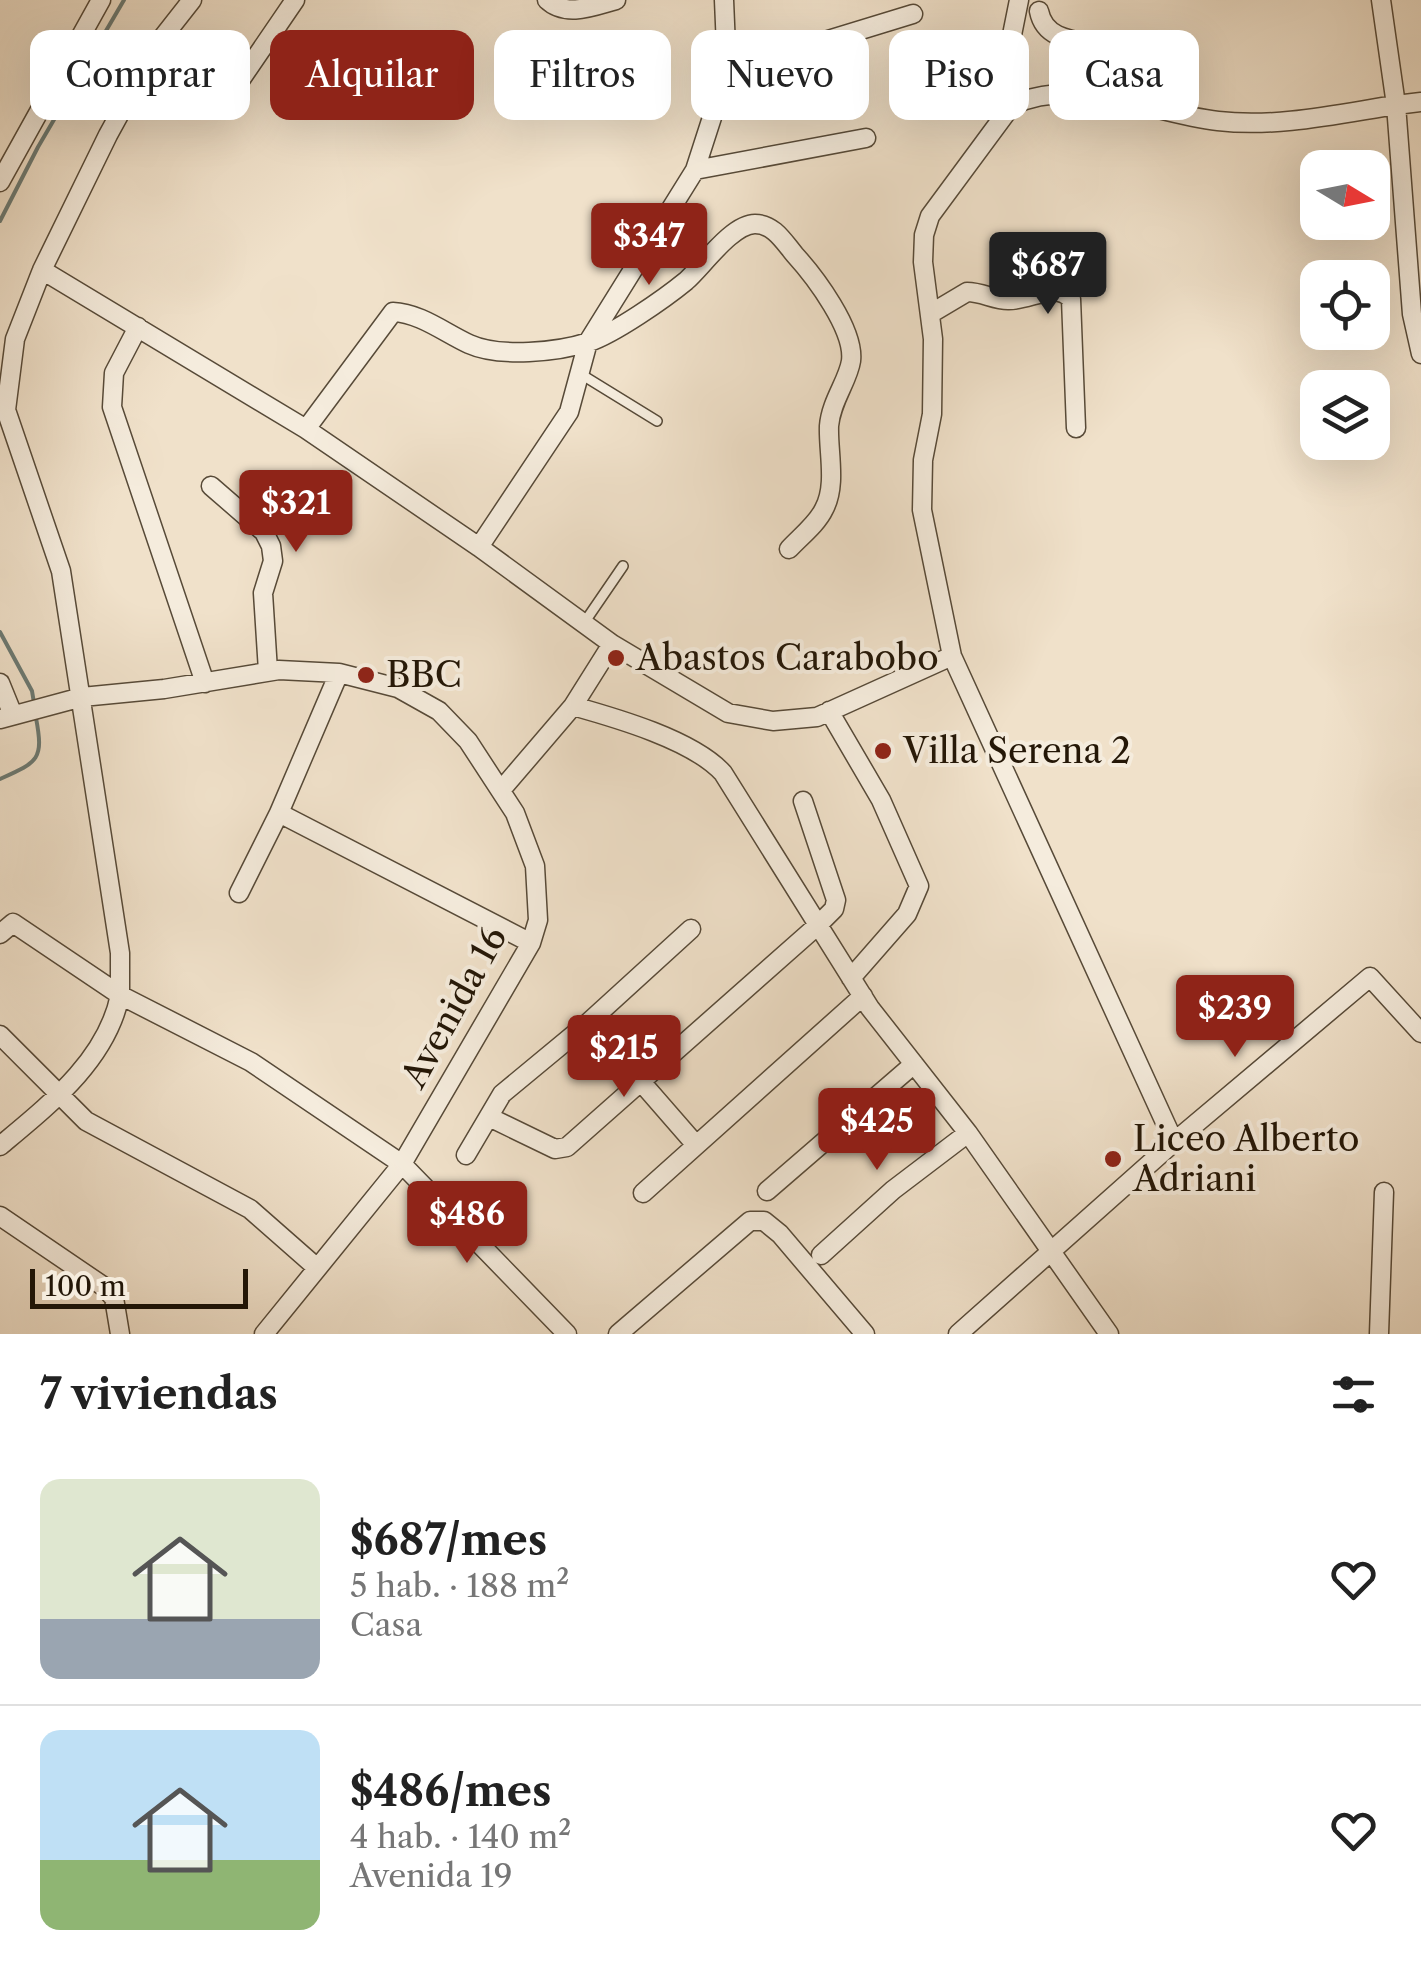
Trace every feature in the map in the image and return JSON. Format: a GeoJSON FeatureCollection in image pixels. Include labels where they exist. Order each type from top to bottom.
{"type":"FeatureCollection","features":[{"type":"Feature","properties":{"kind":"street"},"geometry":{"type":"LineString","coordinates":[[0,182],[101,0]]}},
{"type":"Feature","properties":{"kind":"street"},"geometry":{"type":"LineString","coordinates":[[168,30],[192,0]]}},
{"type":"Feature","properties":{"kind":"street"},"geometry":{"type":"LineString","coordinates":[[250,67],[295,0]]}},
{"type":"Feature","properties":{"kind":"street"},"geometry":{"type":"LineString","coordinates":[[547,0],[554,6],[577,11],[616,0]]}},
{"type":"Feature","properties":{"kind":"street"},"geometry":{"type":"LineString","coordinates":[[724,0],[725,30]]}},
{"type":"Feature","properties":{"kind":"street"},"geometry":{"type":"LineString","coordinates":[[1380,0],[1396,106],[1412,314],[1421,354]]}},
{"type":"Feature","properties":{"kind":"street"},"geometry":{"type":"LineString","coordinates":[[1013,30],[1018,5],[1041,5],[1042,24],[1049,33]]}},
{"type":"Feature","properties":{"kind":"street"},"geometry":{"type":"LineString","coordinates":[[861,30],[913,14]]}},
{"type":"Feature","properties":{"kind":"street"},"geometry":{"type":"LineString","coordinates":[[1029,97],[1058,92],[1091,94],[1218,121],[1278,122],[1421,102]]}},
{"type":"Feature","properties":{"kind":"street"},"geometry":{"type":"LineString","coordinates":[[0,1146],[58,1097],[108,1035],[120,994],[120,953],[73,699],[61,570],[6,410],[15,340],[42,270],[116,120]]}},
{"type":"Feature","properties":{"kind":"street"},"geometry":{"type":"LineString","coordinates":[[479,547],[569,412],[588,342],[695,170],[711,120]]}},
{"type":"Feature","properties":{"kind":"street"},"geometry":{"type":"LineString","coordinates":[[1000,120],[930,216],[924,236],[923,262],[934,339],[932,414],[924,460],[922,510],[952,656],[1174,1142]]}},
{"type":"Feature","properties":{"kind":"street"},"geometry":{"type":"LineString","coordinates":[[695,170],[866,138]]}},
{"type":"Feature","properties":{"kind":"street"},"geometry":{"type":"LineString","coordinates":[[306,428],[393,312],[408,312],[474,347],[514,354],[588,342],[615,330],[685,282],[744,225],[757,223],[771,227],[812,274],[844,330],[851,364],[836,392],[829,425],[829,494],[824,510],[789,549]]}},
{"type":"Feature","properties":{"kind":"street"},"geometry":{"type":"LineString","coordinates":[[42,270],[306,428],[612,644],[728,713],[772,721],[816,717],[952,656]]}},
{"type":"Feature","properties":{"kind":"street"},"geometry":{"type":"LineString","coordinates":[[930,314],[967,292],[1012,301],[1058,290],[1066,292],[1072,299],[1076,428]]}},
{"type":"Feature","properties":{"kind":"street"},"geometry":{"type":"LineString","coordinates":[[138,327],[114,374],[112,406],[205,683]]}},
{"type":"Feature","properties":{"kind":"street"},"geometry":{"type":"LineString","coordinates":[[210,486],[264,532],[271,546],[273,562],[263,593],[268,671]]}},
{"type":"Feature","properties":{"kind":"street"},"geometry":{"type":"LineString","coordinates":[[502,789],[572,706],[612,644]]}},
{"type":"Feature","properties":{"kind":"street","name":"Avenida 16"},"geometry":{"type":"LineString","coordinates":[[14,715],[73,699],[268,671],[339,673],[398,688],[438,710],[468,741],[502,789],[535,866],[538,920],[531,943],[402,1164],[267,1333]]}},
{"type":"Feature","properties":{"kind":"street"},"geometry":{"type":"LineString","coordinates":[[238,893],[279,813],[339,673]]}},
{"type":"Feature","properties":{"kind":"street"},"geometry":{"type":"LineString","coordinates":[[0,683],[14,715]]}},
{"type":"Feature","properties":{"kind":"street"},"geometry":{"type":"LineString","coordinates":[[572,706],[646,730],[712,761],[723,773],[863,996],[968,1134],[1108,1334]]}},
{"type":"Feature","properties":{"kind":"street"},"geometry":{"type":"LineString","coordinates":[[829,712],[881,800],[919,886],[907,914],[851,978]]}},
{"type":"Feature","properties":{"kind":"street"},"geometry":{"type":"LineString","coordinates":[[489,1117],[556,1149],[567,1147],[834,909],[836,900],[803,801]]}},
{"type":"Feature","properties":{"kind":"street"},"geometry":{"type":"LineString","coordinates":[[279,813],[531,943]]}},
{"type":"Feature","properties":{"kind":"street"},"geometry":{"type":"LineString","coordinates":[[0,934],[13,923],[120,994],[251,1062],[402,1164],[567,1334]]}},
{"type":"Feature","properties":{"kind":"street"},"geometry":{"type":"LineString","coordinates":[[466,1156],[502,1094],[589,1022],[690,929]]}},
{"type":"Feature","properties":{"kind":"street"},"geometry":{"type":"LineString","coordinates":[[958,1334],[1174,1142],[1370,977],[1421,1032]]}},
{"type":"Feature","properties":{"kind":"street"},"geometry":{"type":"LineString","coordinates":[[643,1193],[863,996]]}},
{"type":"Feature","properties":{"kind":"street"},"geometry":{"type":"LineString","coordinates":[[589,1022],[696,1145]]}},
{"type":"Feature","properties":{"kind":"street"},"geometry":{"type":"LineString","coordinates":[[0,1036],[86,1121],[250,1209],[316,1267]]}},
{"type":"Feature","properties":{"kind":"street"},"geometry":{"type":"LineString","coordinates":[[767,1192],[914,1064]]}},
{"type":"Feature","properties":{"kind":"street"},"geometry":{"type":"LineString","coordinates":[[821,1254],[893,1190],[968,1134]]}},
{"type":"Feature","properties":{"kind":"street"},"geometry":{"type":"LineString","coordinates":[[1380,1334],[1384,1192]]}},
{"type":"Feature","properties":{"kind":"street"},"geometry":{"type":"LineString","coordinates":[[0,1216],[103,1286],[114,1298],[120,1334]]}},
{"type":"Feature","properties":{"kind":"street"},"geometry":{"type":"LineString","coordinates":[[618,1334],[750,1220],[764,1221],[780,1234],[865,1334]]}},
{"type":"Feature","properties":{"kind":"lane"},"geometry":{"type":"LineString","coordinates":[[578,374],[658,420]]}},
{"type":"Feature","properties":{"kind":"lane"},"geometry":{"type":"LineString","coordinates":[[584,624],[623,566]]}},
{"type":"Feature","properties":{"kind":"waterway"},"geometry":{"type":"LineString","coordinates":[[0,221],[38,147],[124,0]]}},
{"type":"Feature","properties":{"kind":"waterway"},"geometry":{"type":"LineString","coordinates":[[0,632],[32,691],[34,703]]}},
{"type":"Feature","properties":{"kind":"waterway"},"geometry":{"type":"LineString","coordinates":[[0,779],[35,758],[39,743],[36,718]]}},
{"type":"Feature","properties":{"kind":"place","name":"Abastos Carabobo"},"geometry":{"type":"Point","coordinates":[616,658]}},
{"type":"Feature","properties":{"kind":"place","name":"BBC"},"geometry":{"type":"Point","coordinates":[366,675]}},
{"type":"Feature","properties":{"kind":"place","name":"Villa Serena 2"},"geometry":{"type":"Point","coordinates":[883,751]}},
{"type":"Feature","properties":{"kind":"place","name":"Liceo Alberto Adriani"},"geometry":{"type":"Point","coordinates":[1113,1159]}}]}
